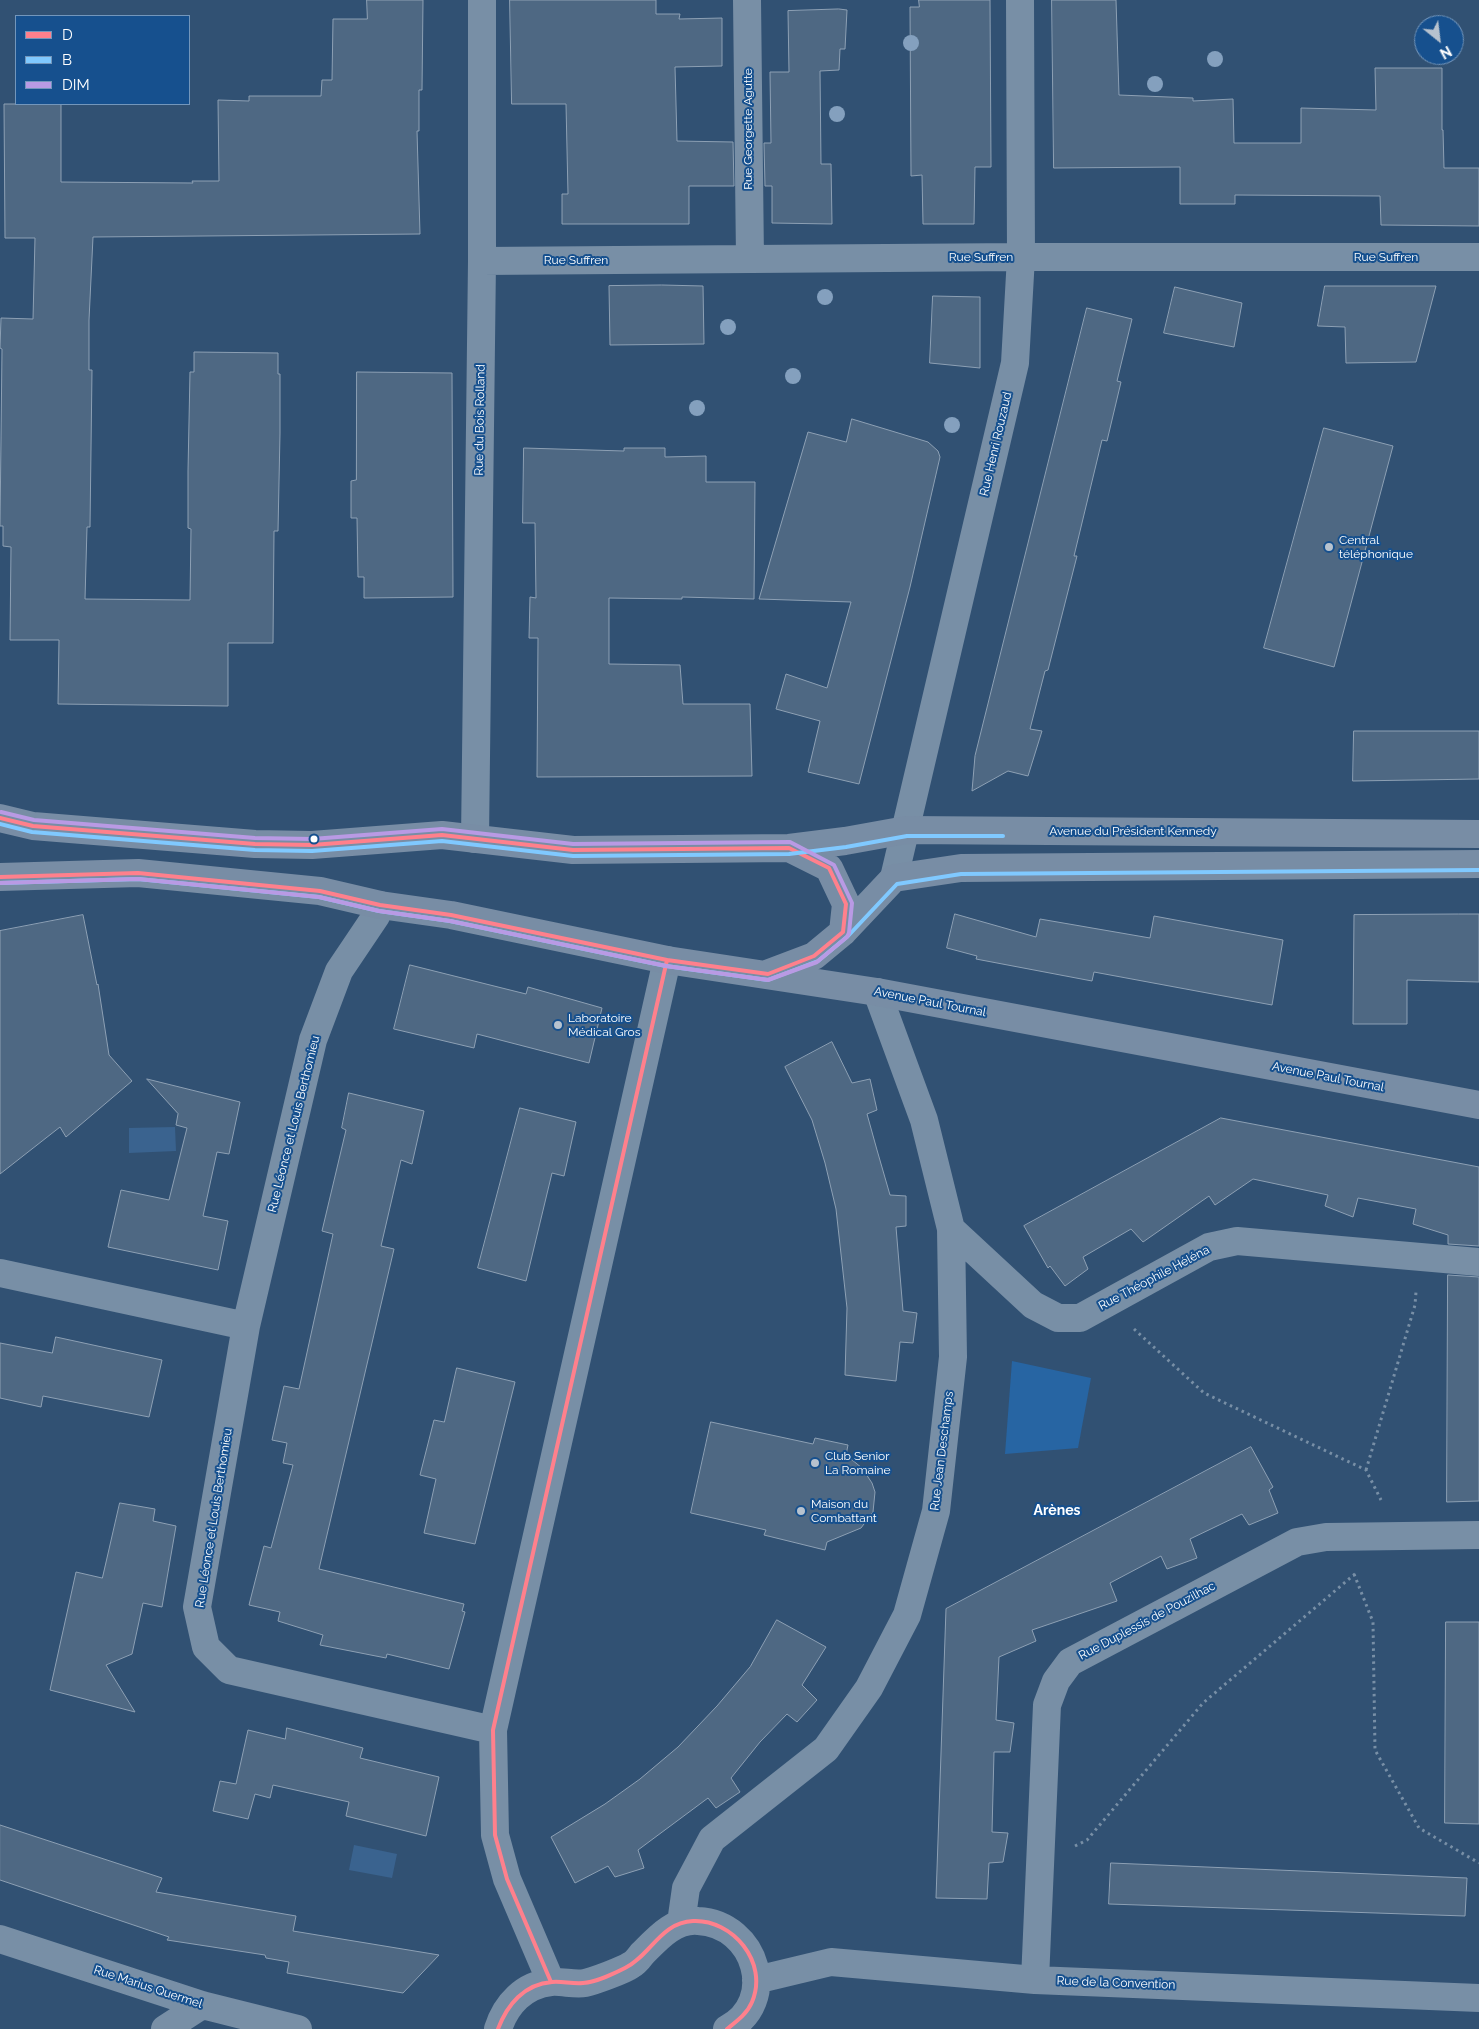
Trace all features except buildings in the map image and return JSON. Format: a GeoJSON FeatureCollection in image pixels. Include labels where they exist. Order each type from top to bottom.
{"type":"FeatureCollection","features":[{"type":"Feature","properties":{"kind":"main road","name":"Avenue du Président Kennedy"},"geometry":{"type":"LineString","coordinates":[[0,818],[32,826],[254,844],[312,845],[442,835],[573,850],[789,848],[845,842],[906,830],[1479,834]]}},
{"type":"Feature","properties":{"kind":"main road","name":"Avenue du Président Kennedy"},"geometry":{"type":"LineString","coordinates":[[789,848],[829,868],[846,904],[843,932]]}},
{"type":"Feature","properties":{"kind":"main road"},"geometry":{"type":"LineString","coordinates":[[768,974],[814,956],[843,932],[894,878],[961,868],[1479,864]]}},
{"type":"Feature","properties":{"kind":"main road","name":"Avenue Paul Tournal"},"geometry":{"type":"LineString","coordinates":[[0,877],[138,872],[320,891],[380,905],[451,915],[667,960],[877,992],[1479,1105]]}},
{"type":"Feature","properties":{"kind":"street","name":"Rue du Bois Rolland"},"geometry":{"type":"LineString","coordinates":[[475,839],[482,261],[482,0]]}},
{"type":"Feature","properties":{"kind":"street","name":"Rue Georgette Agutte"},"geometry":{"type":"LineString","coordinates":[[747,0],[750,259]]}},
{"type":"Feature","properties":{"kind":"street","name":"Rue Henri Rouzaud"},"geometry":{"type":"LineString","coordinates":[[894,878],[1015,363],[1021,257],[1020,0]]}},
{"type":"Feature","properties":{"kind":"street","name":"Rue Suffren"},"geometry":{"type":"LineString","coordinates":[[482,261],[1021,257],[1479,257]]}},
{"type":"Feature","properties":{"kind":"street","name":"Rue Léonce et Louis Berthomieu"},"geometry":{"type":"LineString","coordinates":[[380,905],[376,916],[340,971],[313,1040],[246,1326],[197,1607],[206,1647],[229,1670],[493,1730]]}},
{"type":"Feature","properties":{"kind":"street"},"geometry":{"type":"LineString","coordinates":[[551,1982],[506,1879],[495,1835],[493,1730],[667,960]]}},
{"type":"Feature","properties":{"kind":"street","name":"Rue Jean Deschamps"},"geometry":{"type":"LineString","coordinates":[[681,1923],[686,1888],[712,1839],[826,1749],[869,1688],[907,1614],[936,1511],[953,1357],[952,1229],[924,1120],[877,992]]}},
{"type":"Feature","properties":{"kind":"street","name":"Rue Théophile Héléna"},"geometry":{"type":"LineString","coordinates":[[952,1229],[1034,1305],[1058,1318],[1080,1318],[1209,1247],[1237,1240],[1479,1262]]}},
{"type":"Feature","properties":{"kind":"street"},"geometry":{"type":"LineString","coordinates":[[0,1273],[246,1326]]}},
{"type":"Feature","properties":{"kind":"street","name":"Rue Duplessis de Pouzilhac"},"geometry":{"type":"LineString","coordinates":[[1035,1980],[1047,1705],[1056,1681],[1070,1662],[1297,1542],[1326,1537],[1479,1536]]}},
{"type":"Feature","properties":{"kind":"street"},"geometry":{"type":"LineString","coordinates":[[498,2029],[505,2012],[520,1994],[532,1987],[551,1982],[585,1983],[632,1965],[660,1935],[681,1923],[697,1920],[718,1924],[731,1931],[743,1941],[754,1963],[755,1992],[749,2007],[741,2018],[727,2029]]}},
{"type":"Feature","properties":{"kind":"street","name":"Rue Marius Quermel"},"geometry":{"type":"LineString","coordinates":[[0,1939],[202,2005],[298,2029]]}},
{"type":"Feature","properties":{"kind":"street","name":"Rue de la Convention"},"geometry":{"type":"LineString","coordinates":[[756,1980],[831,1962],[1035,1980],[1479,1998]]}},
{"type":"Feature","properties":{"kind":"street"},"geometry":{"type":"LineString","coordinates":[[165,2029],[202,2005]]}},
{"type":"Feature","properties":{"kind":"path"},"geometry":{"type":"LineString","coordinates":[[1366,1470],[1415,1305],[1416,1256]]}},
{"type":"Feature","properties":{"kind":"path"},"geometry":{"type":"LineString","coordinates":[[1040,1861],[1088,1840],[1203,1703],[1399,1536],[1366,1470],[1204,1393],[1105,1304]]}},
{"type":"Feature","properties":{"kind":"path"},"geometry":{"type":"LineString","coordinates":[[1354,1574],[1373,1622],[1376,1750],[1419,1828],[1479,1863]]}},
{"type":"Feature","properties":{"kind":"shaded area"},"geometry":{"type":"Polygon","coordinates":[[[175,1127],[176,1151],[129,1153],[129,1128],[175,1127]]]}},
{"type":"Feature","properties":{"kind":"shaded area"},"geometry":{"type":"Polygon","coordinates":[[[1012,1361],[1091,1378],[1078,1448],[1005,1454],[1012,1361]]]}},
{"type":"Feature","properties":{"kind":"shaded area"},"geometry":{"type":"Polygon","coordinates":[[[354,1845],[397,1854],[392,1878],[349,1870],[354,1845]]]}},
{"type":"Feature","properties":{"kind":"transit line","name":"DIM"},"geometry":{"type":"LineString","coordinates":[[0,883],[138,879],[319,897],[379,911],[450,921],[666,966],[768,980],[817,962],[847,937],[852,903],[834,865],[790,842],[573,844],[442,829],[312,839],[255,838],[34,820],[1,812]]}},
{"type":"Feature","properties":{"kind":"transit line","name":"D"},"geometry":{"type":"LineString","coordinates":[[0,818],[33,826],[255,844],[312,845],[442,835],[573,850],[789,848],[829,868],[846,904],[843,932],[814,956],[768,974],[667,960],[451,915],[380,905],[320,891],[138,873],[0,877]]}},
{"type":"Feature","properties":{"kind":"transit line","name":"B"},"geometry":{"type":"LineString","coordinates":[[0,824],[32,832],[255,850],[312,851],[442,841],[573,856],[789,854],[846,847],[907,836],[1003,836]]}},
{"type":"Feature","properties":{"kind":"transit line","name":"B"},"geometry":{"type":"LineString","coordinates":[[0,883],[138,879],[319,897],[379,911],[450,921],[666,966],[768,980],[818,961],[848,936],[897,884],[961,874],[1479,870]]}},
{"type":"Feature","properties":{"kind":"transit line","name":"D"},"geometry":{"type":"LineString","coordinates":[[551,1982],[507,1879],[495,1835],[493,1730],[667,960]]}},
{"type":"Feature","properties":{"kind":"transit line","name":"D"},"geometry":{"type":"LineString","coordinates":[[498,2029],[506,2012],[525,1991],[552,1982],[579,1983],[605,1977],[634,1963],[672,1927],[693,1921],[707,1922],[721,1927],[744,1946],[751,1958],[755,1972],[756,1987],[752,2002],[745,2014],[727,2029]]}},
{"type":"Feature","properties":{"kind":"place","name":"Central téléphonique"},"geometry":{"type":"Point","coordinates":[1329,547]}},
{"type":"Feature","properties":{"kind":"place","name":"Laboratoire Médical Gros"},"geometry":{"type":"Point","coordinates":[558,1025]}},
{"type":"Feature","properties":{"kind":"place","name":"Club Senior La Romaine"},"geometry":{"type":"Point","coordinates":[815,1463]}},
{"type":"Feature","properties":{"kind":"place","name":"Maison du Combattant"},"geometry":{"type":"Point","coordinates":[801,1511]}},
{"type":"Feature","properties":{"kind":"district","name":"Arènes"},"geometry":{"type":"Point","coordinates":[1057,1511]}}]}
